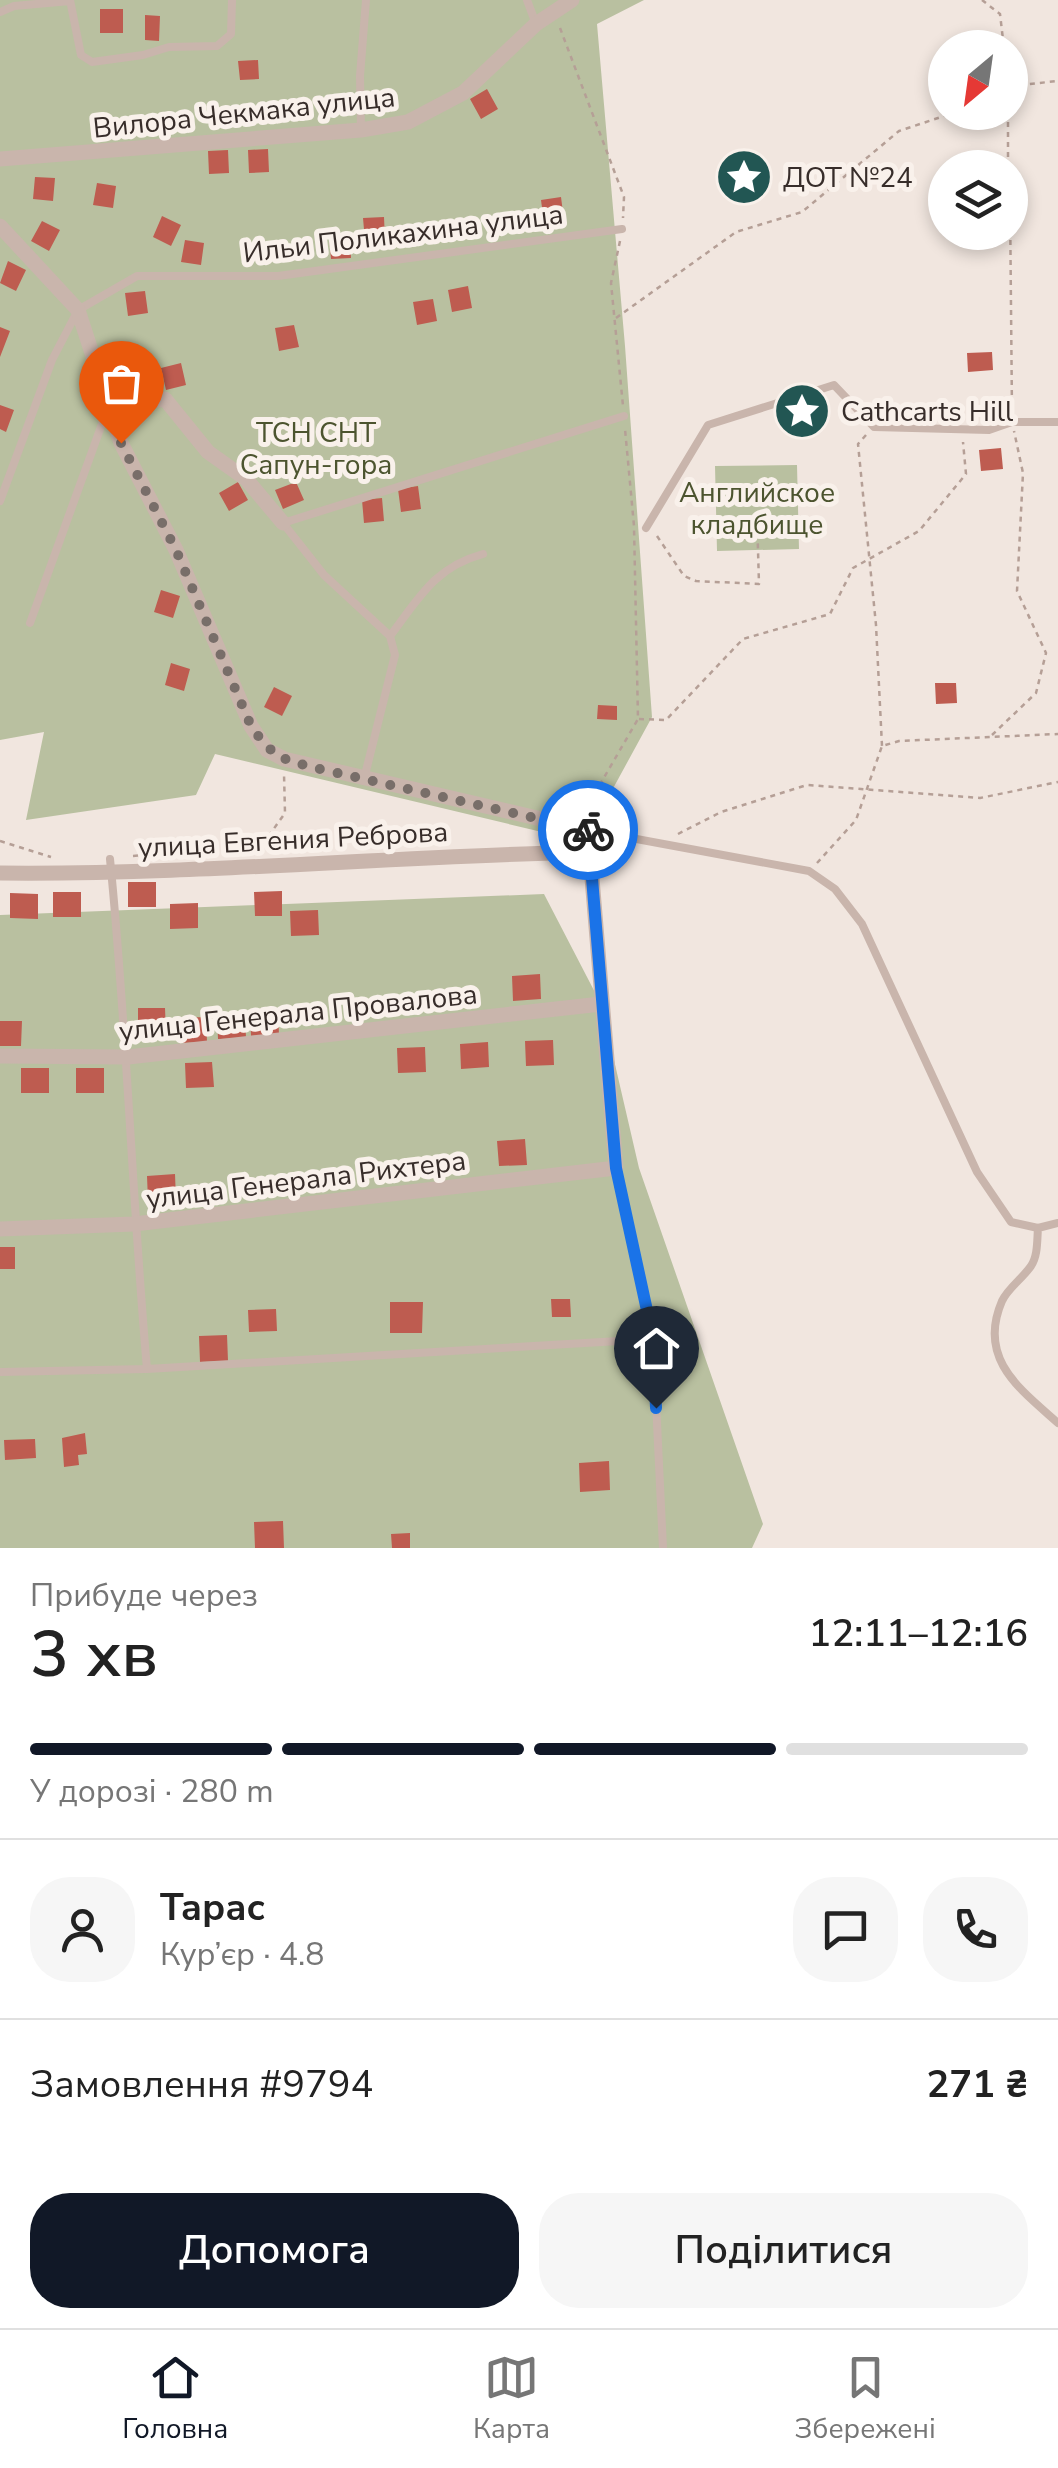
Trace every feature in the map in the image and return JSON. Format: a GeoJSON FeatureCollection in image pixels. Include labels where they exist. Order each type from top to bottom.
{"type":"FeatureCollection","features":[{"type":"Feature","properties":{"kind":"street","name":"Вилора Чекмака улица"},"geometry":{"type":"LineString","coordinates":[[0,159],[361,130],[408,122],[463,94],[536,24],[572,0]]}},
{"type":"Feature","properties":{"kind":"street"},"geometry":{"type":"LineString","coordinates":[[0,226],[78,310],[121,443],[176,550],[251,726],[267,750],[284,759],[364,780],[588,830],[616,1168]]}},
{"type":"Feature","properties":{"kind":"street"},"geometry":{"type":"LineString","coordinates":[[108,406],[164,400],[208,452],[246,479],[283,523]]}},
{"type":"Feature","properties":{"kind":"street","name":"улица Евгения Реброва"},"geometry":{"type":"LineString","coordinates":[[0,872],[589,852]]}},
{"type":"Feature","properties":{"kind":"street","name":"улица Генерала Провалова"},"geometry":{"type":"LineString","coordinates":[[0,1056],[128,1057],[601,1004]]}},
{"type":"Feature","properties":{"kind":"street","name":"улица Генерала Рихтера"},"geometry":{"type":"LineString","coordinates":[[0,1229],[134,1224],[616,1168]]}},
{"type":"Feature","properties":{"kind":"lane"},"geometry":{"type":"LineString","coordinates":[[0,12],[14,6],[70,1],[81,55],[92,62],[169,47],[217,46],[231,34],[232,0]]}},
{"type":"Feature","properties":{"kind":"lane"},"geometry":{"type":"LineString","coordinates":[[361,130],[360,76],[366,0]]}},
{"type":"Feature","properties":{"kind":"lane"},"geometry":{"type":"LineString","coordinates":[[527,0],[536,24]]}},
{"type":"Feature","properties":{"kind":"lane","name":"Ильи Поликахина улица"},"geometry":{"type":"LineString","coordinates":[[78,310],[137,276],[278,276],[622,229]]}},
{"type":"Feature","properties":{"kind":"lane"},"geometry":{"type":"LineString","coordinates":[[0,502],[52,360],[78,310]]}},
{"type":"Feature","properties":{"kind":"lane"},"geometry":{"type":"LineString","coordinates":[[646,528],[708,425],[834,385],[874,427],[989,430],[1012,422],[1058,422]]}},
{"type":"Feature","properties":{"kind":"lane"},"geometry":{"type":"LineString","coordinates":[[30,622],[108,406]]}},
{"type":"Feature","properties":{"kind":"lane"},"geometry":{"type":"LineString","coordinates":[[364,780],[394,654],[390,636],[324,575],[283,523],[624,416]]}},
{"type":"Feature","properties":{"kind":"lane"},"geometry":{"type":"LineString","coordinates":[[390,636],[437,575],[459,560],[483,554]]}},
{"type":"Feature","properties":{"kind":"lane"},"geometry":{"type":"LineString","coordinates":[[588,830],[809,871],[835,889],[862,924],[977,1172],[1011,1222],[1038,1228],[1058,1223]]}},
{"type":"Feature","properties":{"kind":"lane"},"geometry":{"type":"LineString","coordinates":[[111,866],[128,1057],[134,1224],[147,1369]]}},
{"type":"Feature","properties":{"kind":"lane"},"geometry":{"type":"LineString","coordinates":[[616,1168],[653,1338],[663,1548]]}},
{"type":"Feature","properties":{"kind":"lane"},"geometry":{"type":"LineString","coordinates":[[1038,1228],[1034,1262],[1002,1300],[994,1337],[999,1363],[1019,1388],[1058,1424]]}},
{"type":"Feature","properties":{"kind":"lane"},"geometry":{"type":"LineString","coordinates":[[0,1372],[147,1369],[653,1338]]}},
{"type":"Feature","properties":{"kind":"path"},"geometry":{"type":"LineString","coordinates":[[982,0],[1000,14],[1002,30]]}},
{"type":"Feature","properties":{"kind":"path"},"geometry":{"type":"LineString","coordinates":[[554,13],[624,197],[611,283],[634,526],[638,719],[602,781],[595,817],[588,830]]}},
{"type":"Feature","properties":{"kind":"path"},"geometry":{"type":"LineString","coordinates":[[1028,84],[1058,80]]}},
{"type":"Feature","properties":{"kind":"path"},"geometry":{"type":"LineString","coordinates":[[614,319],[736,232],[802,212],[899,131],[928,121]]}},
{"type":"Feature","properties":{"kind":"path"},"geometry":{"type":"LineString","coordinates":[[992,735],[1036,693],[1046,654],[1017,591],[1023,473],[1012,422],[1010,250]]}},
{"type":"Feature","properties":{"kind":"path"},"geometry":{"type":"LineString","coordinates":[[809,871],[856,820],[882,746],[858,444],[874,427]]}},
{"type":"Feature","properties":{"kind":"path"},"geometry":{"type":"LineString","coordinates":[[638,719],[666,720],[743,639],[830,614],[854,568],[920,531],[966,474],[962,430]]}},
{"type":"Feature","properties":{"kind":"path"},"geometry":{"type":"LineString","coordinates":[[634,526],[652,528],[684,576],[696,581],[759,584],[757,516]]}},
{"type":"Feature","properties":{"kind":"path"},"geometry":{"type":"LineString","coordinates":[[882,746],[899,741],[1058,734]]}},
{"type":"Feature","properties":{"kind":"path"},"geometry":{"type":"LineString","coordinates":[[111,866],[262,844],[285,813],[284,759]]}},
{"type":"Feature","properties":{"kind":"path"},"geometry":{"type":"LineString","coordinates":[[659,843],[721,812],[807,785],[980,798],[1058,782]]}},
{"type":"Feature","properties":{"kind":"path"},"geometry":{"type":"LineString","coordinates":[[0,841],[58,859]]}},
{"type":"Feature","properties":{"kind":"green space","name":"ТСН СНТ Сапун-гора"},"geometry":{"type":"Polygon","coordinates":[[[0,0],[644,0],[597,24],[652,717],[598,816],[563,837],[215,754],[196,795],[26,820],[44,732],[0,740],[0,0]]]}},
{"type":"Feature","properties":{"kind":"green space","name":"Английское кладбище"},"geometry":{"type":"Polygon","coordinates":[[[797,465],[799,549],[717,551],[715,466],[797,465]]]}},
{"type":"Feature","properties":{"kind":"green space"},"geometry":{"type":"Polygon","coordinates":[[[544,894],[601,1004],[639,1168],[763,1524],[752,1548],[0,1548],[0,915],[544,894]]]}},
{"type":"Feature","properties":{"kind":"building"},"geometry":{"type":"Polygon","coordinates":[[[100,9],[123,9],[123,33],[100,33],[100,9]]]}},
{"type":"Feature","properties":{"kind":"building"},"geometry":{"type":"Polygon","coordinates":[[[145,15],[160,16],[159,41],[145,40],[145,15]]]}},
{"type":"Feature","properties":{"kind":"building"},"geometry":{"type":"Polygon","coordinates":[[[258,60],[259,79],[240,80],[238,61],[258,60]]]}},
{"type":"Feature","properties":{"kind":"building"},"geometry":{"type":"Polygon","coordinates":[[[487,89],[498,109],[481,119],[470,99],[487,89]]]}},
{"type":"Feature","properties":{"kind":"building"},"geometry":{"type":"Polygon","coordinates":[[[268,149],[269,172],[249,173],[248,150],[268,149]]]}},
{"type":"Feature","properties":{"kind":"building"},"geometry":{"type":"Polygon","coordinates":[[[228,150],[229,173],[209,174],[208,151],[228,150]]]}},
{"type":"Feature","properties":{"kind":"building"},"geometry":{"type":"Polygon","coordinates":[[[35,177],[55,178],[53,201],[33,199],[35,177]]]}},
{"type":"Feature","properties":{"kind":"building"},"geometry":{"type":"Polygon","coordinates":[[[97,183],[116,186],[113,208],[93,205],[97,183]]]}},
{"type":"Feature","properties":{"kind":"building"},"geometry":{"type":"Polygon","coordinates":[[[561,197],[564,220],[544,223],[541,200],[561,197]]]}},
{"type":"Feature","properties":{"kind":"building"},"geometry":{"type":"Polygon","coordinates":[[[162,216],[181,225],[171,246],[153,237],[162,216]]]}},
{"type":"Feature","properties":{"kind":"building"},"geometry":{"type":"Polygon","coordinates":[[[384,217],[385,240],[365,241],[363,218],[384,217]]]}},
{"type":"Feature","properties":{"kind":"building"},"geometry":{"type":"Polygon","coordinates":[[[42,221],[60,230],[49,251],[31,241],[42,221]]]}},
{"type":"Feature","properties":{"kind":"building"},"geometry":{"type":"Polygon","coordinates":[[[350,235],[351,258],[331,259],[329,236],[350,235]]]}},
{"type":"Feature","properties":{"kind":"building"},"geometry":{"type":"Polygon","coordinates":[[[185,240],[204,243],[201,265],[181,262],[185,240]]]}},
{"type":"Feature","properties":{"kind":"building"},"geometry":{"type":"Polygon","coordinates":[[[8,261],[26,270],[16,291],[0,283],[8,261]]]}},
{"type":"Feature","properties":{"kind":"building"},"geometry":{"type":"Polygon","coordinates":[[[468,286],[472,308],[452,312],[448,290],[468,286]]]}},
{"type":"Feature","properties":{"kind":"building"},"geometry":{"type":"Polygon","coordinates":[[[145,291],[148,313],[128,316],[125,293],[145,291]]]}},
{"type":"Feature","properties":{"kind":"building"},"geometry":{"type":"Polygon","coordinates":[[[433,299],[437,321],[417,325],[413,302],[433,299]]]}},
{"type":"Feature","properties":{"kind":"building"},"geometry":{"type":"Polygon","coordinates":[[[294,325],[299,347],[279,351],[275,328],[294,325]]]}},
{"type":"Feature","properties":{"kind":"building"},"geometry":{"type":"Polygon","coordinates":[[[0,327],[10,331],[0,357],[0,327]]]}},
{"type":"Feature","properties":{"kind":"building"},"geometry":{"type":"Polygon","coordinates":[[[992,352],[993,370],[968,372],[967,353],[992,352]]]}},
{"type":"Feature","properties":{"kind":"building"},"geometry":{"type":"Polygon","coordinates":[[[138,362],[140,385],[120,386],[118,364],[138,362]]]}},
{"type":"Feature","properties":{"kind":"building"},"geometry":{"type":"Polygon","coordinates":[[[181,363],[186,385],[166,390],[161,368],[181,363]]]}},
{"type":"Feature","properties":{"kind":"building"},"geometry":{"type":"Polygon","coordinates":[[[0,405],[14,410],[6,432],[0,429],[0,405]]]}},
{"type":"Feature","properties":{"kind":"building"},"geometry":{"type":"Polygon","coordinates":[[[1001,448],[1003,469],[981,471],[979,450],[1001,448]]]}},
{"type":"Feature","properties":{"kind":"building"},"geometry":{"type":"Polygon","coordinates":[[[238,482],[248,500],[229,511],[219,493],[238,482]]]}},
{"type":"Feature","properties":{"kind":"building"},"geometry":{"type":"Polygon","coordinates":[[[296,482],[304,500],[283,509],[275,490],[296,482]]]}},
{"type":"Feature","properties":{"kind":"building"},"geometry":{"type":"Polygon","coordinates":[[[418,486],[421,509],[401,512],[398,489],[418,486]]]}},
{"type":"Feature","properties":{"kind":"building"},"geometry":{"type":"Polygon","coordinates":[[[382,498],[384,521],[364,523],[362,500],[382,498]]]}},
{"type":"Feature","properties":{"kind":"building"},"geometry":{"type":"Polygon","coordinates":[[[161,590],[180,596],[173,618],[154,612],[161,590]]]}},
{"type":"Feature","properties":{"kind":"building"},"geometry":{"type":"Polygon","coordinates":[[[171,663],[190,669],[184,691],[165,685],[171,663]]]}},
{"type":"Feature","properties":{"kind":"building"},"geometry":{"type":"Polygon","coordinates":[[[935,683],[956,683],[957,703],[936,704],[935,683]]]}},
{"type":"Feature","properties":{"kind":"building"},"geometry":{"type":"Polygon","coordinates":[[[274,687],[292,696],[282,716],[264,707],[274,687]]]}},
{"type":"Feature","properties":{"kind":"building"},"geometry":{"type":"Polygon","coordinates":[[[598,705],[617,706],[617,720],[597,719],[598,705]]]}},
{"type":"Feature","properties":{"kind":"building"},"geometry":{"type":"Polygon","coordinates":[[[128,882],[156,882],[156,907],[128,907],[128,882]]]}},
{"type":"Feature","properties":{"kind":"building"},"geometry":{"type":"Polygon","coordinates":[[[282,891],[282,916],[255,916],[254,892],[282,891]]]}},
{"type":"Feature","properties":{"kind":"building"},"geometry":{"type":"Polygon","coordinates":[[[53,892],[81,892],[81,917],[53,917],[53,892]]]}},
{"type":"Feature","properties":{"kind":"building"},"geometry":{"type":"Polygon","coordinates":[[[10,893],[38,894],[38,919],[10,918],[10,893]]]}},
{"type":"Feature","properties":{"kind":"building"},"geometry":{"type":"Polygon","coordinates":[[[198,903],[198,928],[170,929],[170,904],[198,903]]]}},
{"type":"Feature","properties":{"kind":"building"},"geometry":{"type":"Polygon","coordinates":[[[318,910],[319,935],[291,936],[290,911],[318,910]]]}},
{"type":"Feature","properties":{"kind":"building"},"geometry":{"type":"Polygon","coordinates":[[[540,974],[541,999],[513,1001],[512,976],[540,974]]]}},
{"type":"Feature","properties":{"kind":"building"},"geometry":{"type":"Polygon","coordinates":[[[138,1008],[165,1008],[166,1033],[138,1033],[138,1008]]]}},
{"type":"Feature","properties":{"kind":"building"},"geometry":{"type":"Polygon","coordinates":[[[278,1010],[279,1035],[251,1036],[250,1011],[278,1010]]]}},
{"type":"Feature","properties":{"kind":"building"},"geometry":{"type":"Polygon","coordinates":[[[245,1013],[246,1038],[218,1039],[217,1014],[245,1013]]]}},
{"type":"Feature","properties":{"kind":"building"},"geometry":{"type":"Polygon","coordinates":[[[206,1017],[207,1042],[179,1043],[178,1018],[206,1017]]]}},
{"type":"Feature","properties":{"kind":"building"},"geometry":{"type":"Polygon","coordinates":[[[0,1021],[22,1021],[21,1046],[0,1046],[0,1021]]]}},
{"type":"Feature","properties":{"kind":"building"},"geometry":{"type":"Polygon","coordinates":[[[553,1040],[554,1065],[526,1066],[525,1041],[553,1040]]]}},
{"type":"Feature","properties":{"kind":"building"},"geometry":{"type":"Polygon","coordinates":[[[488,1042],[489,1067],[461,1069],[460,1044],[488,1042]]]}},
{"type":"Feature","properties":{"kind":"building"},"geometry":{"type":"Polygon","coordinates":[[[425,1047],[426,1072],[398,1073],[397,1048],[425,1047]]]}},
{"type":"Feature","properties":{"kind":"building"},"geometry":{"type":"Polygon","coordinates":[[[212,1062],[214,1087],[186,1088],[185,1063],[212,1062]]]}},
{"type":"Feature","properties":{"kind":"building"},"geometry":{"type":"Polygon","coordinates":[[[21,1068],[49,1068],[49,1093],[21,1093],[21,1068]]]}},
{"type":"Feature","properties":{"kind":"building"},"geometry":{"type":"Polygon","coordinates":[[[76,1068],[104,1068],[104,1093],[76,1093],[76,1068]]]}},
{"type":"Feature","properties":{"kind":"building"},"geometry":{"type":"Polygon","coordinates":[[[525,1139],[527,1165],[499,1166],[497,1141],[525,1139]]]}},
{"type":"Feature","properties":{"kind":"building"},"geometry":{"type":"Polygon","coordinates":[[[175,1174],[176,1200],[148,1201],[147,1176],[175,1174]]]}},
{"type":"Feature","properties":{"kind":"building"},"geometry":{"type":"Polygon","coordinates":[[[0,1247],[15,1247],[15,1269],[0,1269],[0,1247]]]}},
{"type":"Feature","properties":{"kind":"building"},"geometry":{"type":"Polygon","coordinates":[[[551,1299],[570,1299],[571,1317],[552,1317],[551,1299]]]}},
{"type":"Feature","properties":{"kind":"building"},"geometry":{"type":"Polygon","coordinates":[[[390,1302],[423,1302],[422,1333],[390,1333],[390,1302]]]}},
{"type":"Feature","properties":{"kind":"building"},"geometry":{"type":"Polygon","coordinates":[[[276,1309],[277,1331],[249,1332],[248,1310],[276,1309]]]}},
{"type":"Feature","properties":{"kind":"building"},"geometry":{"type":"Polygon","coordinates":[[[227,1335],[228,1361],[200,1362],[199,1336],[227,1335]]]}},
{"type":"Feature","properties":{"kind":"building"},"geometry":{"type":"Polygon","coordinates":[[[85,1433],[87,1454],[78,1455],[79,1465],[64,1467],[62,1438],[85,1433]]]}},
{"type":"Feature","properties":{"kind":"building"},"geometry":{"type":"Polygon","coordinates":[[[35,1439],[36,1458],[5,1460],[4,1440],[35,1439]]]}},
{"type":"Feature","properties":{"kind":"building"},"geometry":{"type":"Polygon","coordinates":[[[609,1461],[610,1490],[580,1492],[579,1463],[609,1461]]]}},
{"type":"Feature","properties":{"kind":"building"},"geometry":{"type":"Polygon","coordinates":[[[283,1521],[284,1548],[255,1548],[254,1522],[283,1521]]]}},
{"type":"Feature","properties":{"kind":"building"},"geometry":{"type":"Polygon","coordinates":[[[410,1533],[410,1548],[392,1548],[391,1534],[410,1533]]]}},
{"type":"Feature","properties":{"kind":"way so far"},"geometry":{"type":"LineString","coordinates":[[121,443],[176,550],[251,726],[267,750],[284,759],[364,780],[588,830]]}},
{"type":"Feature","properties":{"kind":"place","name":"ДОТ №24"},"geometry":{"type":"Point","coordinates":[744,177]}},
{"type":"Feature","properties":{"kind":"place","name":"Cathcarts Hill"},"geometry":{"type":"Point","coordinates":[802,411]}},
{"type":"Feature","properties":{"kind":"route"},"geometry":{"type":"LineString","coordinates":[[588,830],[616,1168],[653,1338],[656,1408]]}}]}
